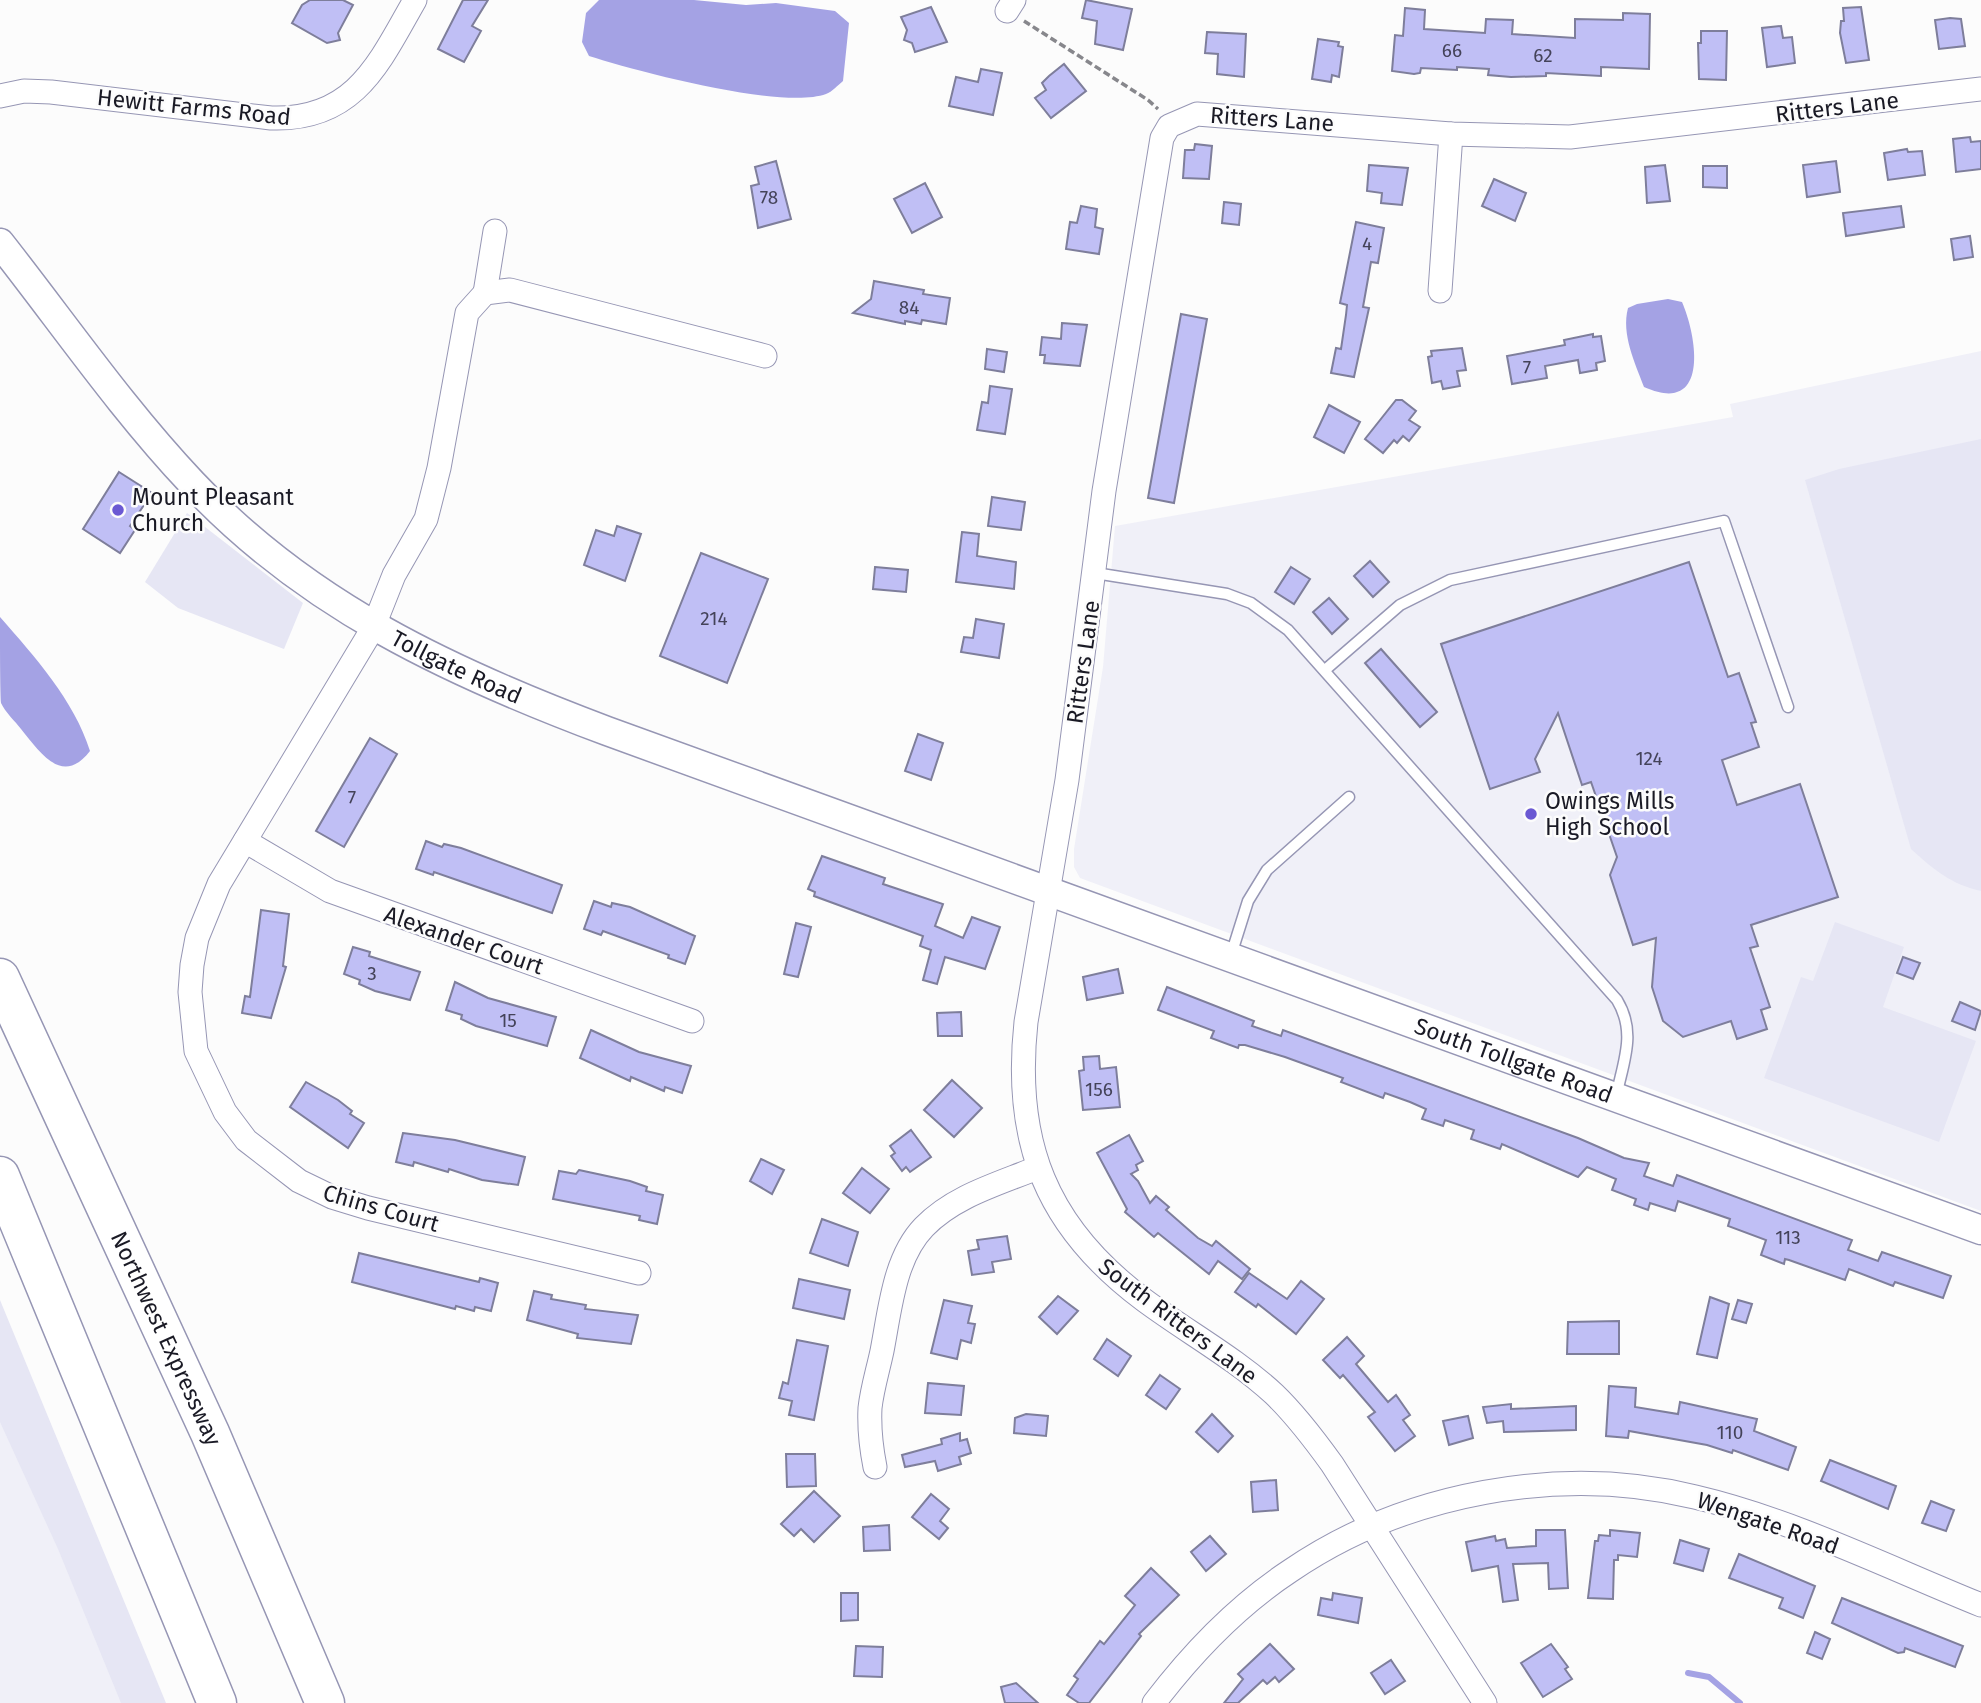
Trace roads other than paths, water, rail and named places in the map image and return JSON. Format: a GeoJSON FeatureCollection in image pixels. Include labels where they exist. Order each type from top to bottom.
{"type":"FeatureCollection","features":[{"type":"Feature","properties":{"kind":"highway","name":"Northwest Expressway"},"geometry":{"type":"LineString","coordinates":[[0,978],[210,1433],[325,1703]]}},
{"type":"Feature","properties":{"kind":"highway"},"geometry":{"type":"LineString","coordinates":[[0,1176],[217,1703]]}},
{"type":"Feature","properties":{"kind":"street","name":"Hewitt Farms Road"},"geometry":{"type":"LineString","coordinates":[[0,96],[24,91],[51,92],[271,118],[296,119],[317,115],[359,88],[378,65],[415,0]]}},
{"type":"Feature","properties":{"kind":"street","name":"Ritters Lane"},"geometry":{"type":"LineString","coordinates":[[1048,889],[1082,680],[1154,170],[1162,138],[1169,126],[1197,114],[1451,134],[1570,137],[1981,89]]}},
{"type":"Feature","properties":{"kind":"street"},"geometry":{"type":"LineString","coordinates":[[1440,291],[1451,134]]}},
{"type":"Feature","properties":{"kind":"street"},"geometry":{"type":"LineString","coordinates":[[495,231],[485,293],[510,290],[765,356]]}},
{"type":"Feature","properties":{"kind":"street","name":"Tollgate Road"},"geometry":{"type":"LineString","coordinates":[[0,243],[147,432],[193,485],[268,553],[373,628],[415,651],[526,701],[1048,889]]}},
{"type":"Feature","properties":{"kind":"street","name":"Chins Court"},"geometry":{"type":"LineString","coordinates":[[485,293],[467,313],[439,468],[426,519],[394,575],[373,628],[245,841],[206,912],[197,938],[190,992],[196,1051],[225,1112],[246,1140],[299,1181],[332,1197],[639,1273]]}},
{"type":"Feature","properties":{"kind":"street","name":"Alexander Court"},"geometry":{"type":"LineString","coordinates":[[245,841],[330,891],[692,1021]]}},
{"type":"Feature","properties":{"kind":"street","name":"South Tollgate Road"},"geometry":{"type":"LineString","coordinates":[[1048,889],[1981,1230]]}},
{"type":"Feature","properties":{"kind":"street","name":"South Ritters Lane"},"geometry":{"type":"LineString","coordinates":[[1048,889],[1022,1058],[1028,1134],[1037,1168],[1074,1232],[1091,1255],[1144,1301],[1274,1394],[1326,1455],[1485,1703]]}},
{"type":"Feature","properties":{"kind":"street"},"geometry":{"type":"LineString","coordinates":[[875,1466],[870,1439],[870,1406],[896,1284],[911,1245],[923,1228],[962,1199],[1037,1168]]}},
{"type":"Feature","properties":{"kind":"street","name":"Wengate Road"},"geometry":{"type":"LineString","coordinates":[[1154,1703],[1208,1640],[1250,1601],[1290,1571],[1371,1526],[1461,1497],[1502,1490],[1605,1484],[1692,1496],[1739,1508],[1981,1605]]}},
{"type":"Feature","properties":{"kind":"lane"},"geometry":{"type":"LineString","coordinates":[[1325,670],[1400,605],[1450,580],[1724,521],[1788,707]]}},
{"type":"Feature","properties":{"kind":"lane"},"geometry":{"type":"LineString","coordinates":[[1095,573],[1195,587],[1251,603],[1288,630],[1618,1000],[1626,1015],[1629,1031],[1616,1097]]}},
{"type":"Feature","properties":{"kind":"lane"},"geometry":{"type":"LineString","coordinates":[[1231,955],[1248,901],[1267,870],[1349,797]]}},
{"type":"Feature","properties":{"kind":"water"},"geometry":{"type":"Polygon","coordinates":[[[599,0],[694,0],[746,5],[776,3],[835,11],[849,23],[843,81],[826,94],[805,98],[777,97],[709,87],[589,56],[582,42],[586,13],[599,0]]]}},
{"type":"Feature","properties":{"kind":"water"},"geometry":{"type":"Polygon","coordinates":[[[1668,299],[1682,302],[1688,317],[1694,353],[1689,383],[1680,391],[1665,393],[1644,387],[1630,348],[1626,318],[1628,308],[1668,299]]]}},
{"type":"Feature","properties":{"kind":"water"},"geometry":{"type":"Polygon","coordinates":[[[0,617],[52,680],[74,714],[90,751],[80,761],[70,766],[52,762],[36,747],[1,703],[0,617]]]}},
{"type":"Feature","properties":{"kind":"waterway"},"geometry":{"type":"LineString","coordinates":[[1688,1673],[1709,1677],[1740,1703]]}},
{"type":"Feature","properties":{"kind":"place","name":"Mount Pleasant Church"},"geometry":{"type":"Point","coordinates":[118,510]}},
{"type":"Feature","properties":{"kind":"place","name":"Owings Mills High School"},"geometry":{"type":"Point","coordinates":[1531,814]}}]}
